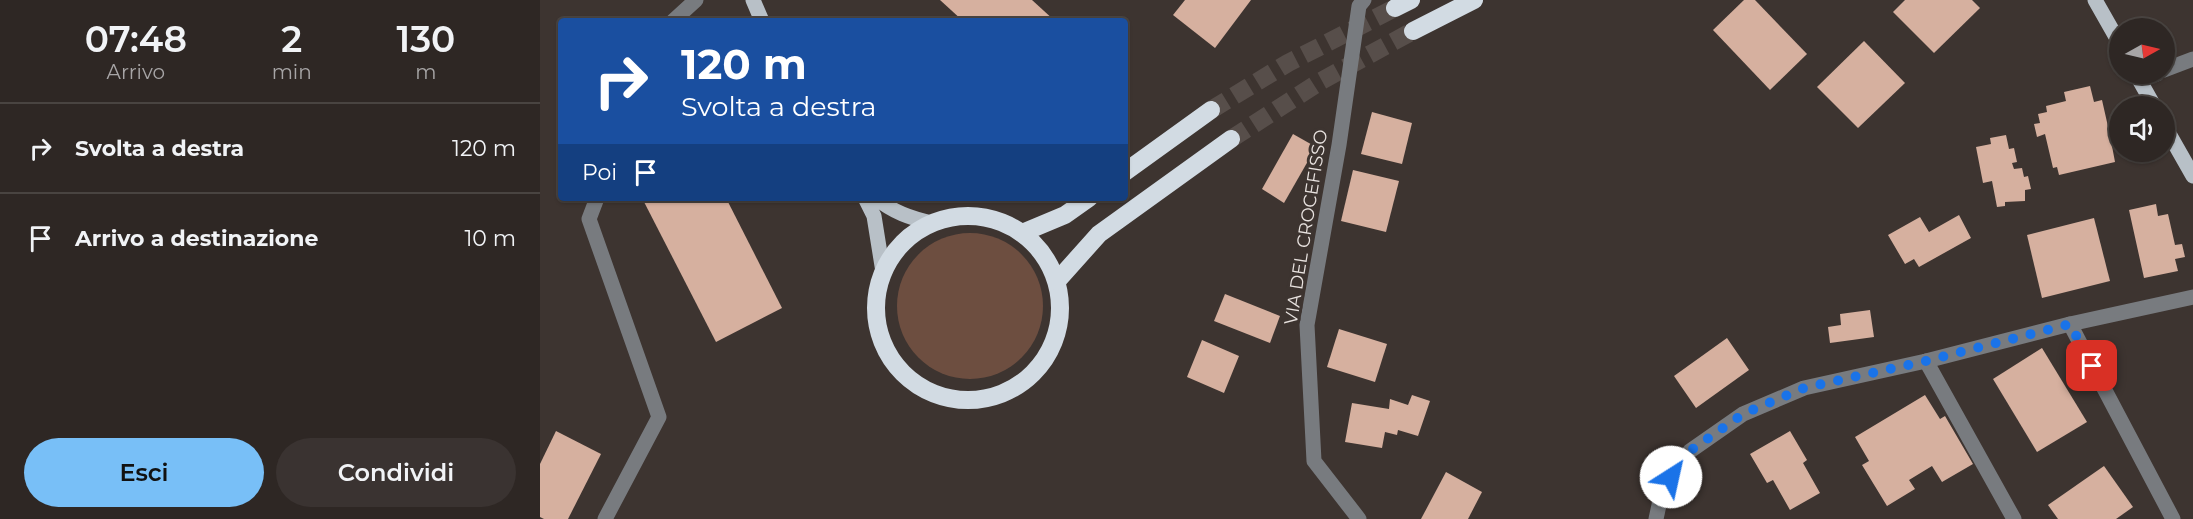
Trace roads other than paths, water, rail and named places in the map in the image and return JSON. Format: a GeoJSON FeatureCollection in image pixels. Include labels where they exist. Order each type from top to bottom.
{"type":"FeatureCollection","features":[{"type":"Feature","properties":{"kind":"highway"},"geometry":{"type":"LineString","coordinates":[[1413,31],[1474,0]]}},
{"type":"Feature","properties":{"kind":"highway"},"geometry":{"type":"LineString","coordinates":[[1128,170],[1211,110]]}},
{"type":"Feature","properties":{"kind":"highway"},"geometry":{"type":"LineString","coordinates":[[1057,281],[1099,234],[1231,139]]}},
{"type":"Feature","properties":{"kind":"highway"},"geometry":{"type":"LineString","coordinates":[[1022,233],[1065,215],[1085,201]]}},
{"type":"Feature","properties":{"kind":"highway"},"geometry":{"type":"LineString","coordinates":[[978,216],[1001,222],[1022,233],[1043,254],[1057,281],[1061,308],[1057,335],[1046,360],[1027,380],[1004,394],[977,401],[950,399],[924,390],[902,374],[886,351],[877,326],[876,298],[883,272],[892,256],[917,231],[932,223],[955,217],[978,216]]}},
{"type":"Feature","properties":{"kind":"main road"},"geometry":{"type":"LineString","coordinates":[[753,0],[761,18]]}},
{"type":"Feature","properties":{"kind":"main road"},"geometry":{"type":"LineString","coordinates":[[2095,0],[2109,25]]}},
{"type":"Feature","properties":{"kind":"main road"},"geometry":{"type":"LineString","coordinates":[[2175,144],[2193,176]]}},
{"type":"Feature","properties":{"kind":"main road"},"geometry":{"type":"LineString","coordinates":[[866,201],[874,216],[883,272]]}},
{"type":"Feature","properties":{"kind":"main road"},"geometry":{"type":"LineString","coordinates":[[879,201],[886,207],[907,217],[932,223]]}},
{"type":"Feature","properties":{"kind":"street"},"geometry":{"type":"LineString","coordinates":[[676,18],[696,0]]}},
{"type":"Feature","properties":{"kind":"street","name":"VIA DEL CROCEFISSO"},"geometry":{"type":"LineString","coordinates":[[1359,519],[1314,461],[1307,325],[1339,145],[1359,6],[1364,0]]}},
{"type":"Feature","properties":{"kind":"street"},"geometry":{"type":"LineString","coordinates":[[2175,66],[2193,59]]}},
{"type":"Feature","properties":{"kind":"street"},"geometry":{"type":"LineString","coordinates":[[596,201],[589,219],[659,417],[605,519]]}},
{"type":"Feature","properties":{"kind":"street"},"geometry":{"type":"LineString","coordinates":[[1656,519],[1662,491],[1690,451],[1743,414],[1804,388],[2193,297]]}},
{"type":"Feature","properties":{"kind":"street"},"geometry":{"type":"LineString","coordinates":[[2070,324],[2173,519]]}},
{"type":"Feature","properties":{"kind":"street"},"geometry":{"type":"LineString","coordinates":[[1926,361],[2014,519]]}},
{"type":"Feature","properties":{"kind":"tunnel"},"geometry":{"type":"LineString","coordinates":[[1211,110],[1288,63],[1395,8]]}},
{"type":"Feature","properties":{"kind":"tunnel"},"geometry":{"type":"LineString","coordinates":[[1231,139],[1321,81],[1413,31]]}}]}
